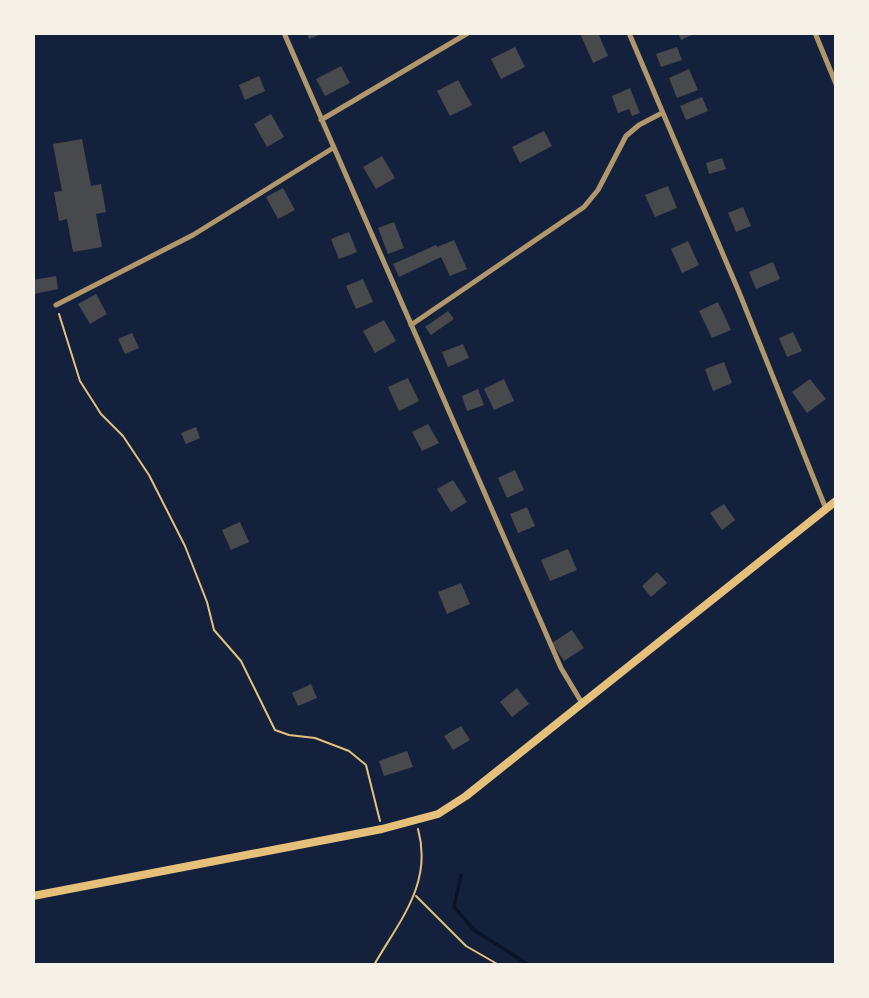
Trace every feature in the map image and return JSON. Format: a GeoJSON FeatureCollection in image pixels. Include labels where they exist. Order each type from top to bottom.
{"type":"FeatureCollection","features":[{"type":"Feature","properties":{"kind":"main road"},"geometry":{"type":"LineString","coordinates":[[33,896],[382,829],[438,814],[466,796],[836,501]]}},
{"type":"Feature","properties":{"kind":"street"},"geometry":{"type":"LineString","coordinates":[[284,33],[561,668],[582,703]]}},
{"type":"Feature","properties":{"kind":"street"},"geometry":{"type":"LineString","coordinates":[[321,120],[468,33]]}},
{"type":"Feature","properties":{"kind":"street"},"geometry":{"type":"LineString","coordinates":[[629,33],[827,509]]}},
{"type":"Feature","properties":{"kind":"street"},"geometry":{"type":"LineString","coordinates":[[815,33],[836,84]]}},
{"type":"Feature","properties":{"kind":"street"},"geometry":{"type":"LineString","coordinates":[[411,325],[584,206],[598,190],[626,136],[639,125],[662,113]]}},
{"type":"Feature","properties":{"kind":"street"},"geometry":{"type":"LineString","coordinates":[[56,305],[193,235],[333,148]]}},
{"type":"Feature","properties":{"kind":"path"},"geometry":{"type":"LineString","coordinates":[[56,305],[80,381],[101,414],[123,436],[149,475],[185,546],[207,602],[214,630],[241,661],[275,730],[314,738],[349,751],[366,765],[382,829]]}},
{"type":"Feature","properties":{"kind":"path"},"geometry":{"type":"LineString","coordinates":[[374,965],[415,895],[422,867],[422,845],[416,821]]}},
{"type":"Feature","properties":{"kind":"path"},"geometry":{"type":"LineString","coordinates":[[415,895],[466,946],[499,965]]}},
{"type":"Feature","properties":{"kind":"building"},"geometry":{"type":"Polygon","coordinates":[[[307,33],[324,33],[309,39],[307,33]]]}},
{"type":"Feature","properties":{"kind":"building"},"geometry":{"type":"Polygon","coordinates":[[[580,33],[598,33],[608,56],[593,63],[580,33]]]}},
{"type":"Feature","properties":{"kind":"building"},"geometry":{"type":"Polygon","coordinates":[[[678,33],[696,33],[681,40],[678,33]]]}},
{"type":"Feature","properties":{"kind":"building"},"geometry":{"type":"Polygon","coordinates":[[[515,47],[525,67],[501,79],[491,59],[515,47]]]}},
{"type":"Feature","properties":{"kind":"building"},"geometry":{"type":"Polygon","coordinates":[[[677,47],[682,60],[661,67],[656,54],[677,47]]]}},
{"type":"Feature","properties":{"kind":"building"},"geometry":{"type":"Polygon","coordinates":[[[341,66],[350,83],[325,96],[316,79],[341,66]]]}},
{"type":"Feature","properties":{"kind":"building"},"geometry":{"type":"Polygon","coordinates":[[[689,69],[698,90],[677,98],[669,78],[689,69]]]}},
{"type":"Feature","properties":{"kind":"building"},"geometry":{"type":"Polygon","coordinates":[[[259,76],[265,91],[245,100],[239,85],[259,76]]]}},
{"type":"Feature","properties":{"kind":"building"},"geometry":{"type":"Polygon","coordinates":[[[458,80],[472,105],[450,116],[437,91],[458,80]]]}},
{"type":"Feature","properties":{"kind":"building"},"geometry":{"type":"Polygon","coordinates":[[[630,88],[640,113],[632,116],[629,109],[618,113],[612,96],[630,88]]]}},
{"type":"Feature","properties":{"kind":"building"},"geometry":{"type":"Polygon","coordinates":[[[702,97],[708,111],[686,120],[680,106],[702,97]]]}},
{"type":"Feature","properties":{"kind":"building"},"geometry":{"type":"Polygon","coordinates":[[[271,114],[284,137],[267,147],[254,124],[271,114]]]}},
{"type":"Feature","properties":{"kind":"building"},"geometry":{"type":"Polygon","coordinates":[[[544,131],[552,146],[520,163],[512,147],[544,131]]]}},
{"type":"Feature","properties":{"kind":"building"},"geometry":{"type":"Polygon","coordinates":[[[82,139],[91,186],[101,184],[106,212],[96,214],[102,247],[73,252],[67,219],[59,221],[54,192],[62,191],[53,144],[82,139]]]}},
{"type":"Feature","properties":{"kind":"building"},"geometry":{"type":"Polygon","coordinates":[[[382,156],[395,178],[376,189],[363,167],[382,156]]]}},
{"type":"Feature","properties":{"kind":"building"},"geometry":{"type":"Polygon","coordinates":[[[722,158],[726,169],[709,174],[706,163],[722,158]]]}},
{"type":"Feature","properties":{"kind":"building"},"geometry":{"type":"Polygon","coordinates":[[[668,186],[677,208],[655,217],[645,195],[668,186]]]}},
{"type":"Feature","properties":{"kind":"building"},"geometry":{"type":"Polygon","coordinates":[[[283,188],[295,210],[278,219],[266,197],[283,188]]]}},
{"type":"Feature","properties":{"kind":"building"},"geometry":{"type":"Polygon","coordinates":[[[743,207],[751,226],[736,232],[728,213],[743,207]]]}},
{"type":"Feature","properties":{"kind":"building"},"geometry":{"type":"Polygon","coordinates":[[[394,222],[404,248],[388,254],[378,228],[394,222]]]}},
{"type":"Feature","properties":{"kind":"building"},"geometry":{"type":"Polygon","coordinates":[[[349,232],[357,252],[339,259],[331,239],[349,232]]]}},
{"type":"Feature","properties":{"kind":"building"},"geometry":{"type":"Polygon","coordinates":[[[454,240],[467,269],[450,276],[441,257],[399,277],[393,264],[454,240]]]}},
{"type":"Feature","properties":{"kind":"building"},"geometry":{"type":"Polygon","coordinates":[[[688,241],[699,265],[682,273],[671,249],[688,241]]]}},
{"type":"Feature","properties":{"kind":"building"},"geometry":{"type":"Polygon","coordinates":[[[773,262],[780,279],[756,289],[749,272],[773,262]]]}},
{"type":"Feature","properties":{"kind":"building"},"geometry":{"type":"Polygon","coordinates":[[[56,276],[58,289],[34,294],[33,280],[56,276]]]}},
{"type":"Feature","properties":{"kind":"building"},"geometry":{"type":"Polygon","coordinates":[[[363,279],[373,302],[356,309],[346,286],[363,279]]]}},
{"type":"Feature","properties":{"kind":"building"},"geometry":{"type":"Polygon","coordinates":[[[96,294],[107,314],[90,324],[78,304],[96,294]]]}},
{"type":"Feature","properties":{"kind":"building"},"geometry":{"type":"Polygon","coordinates":[[[718,302],[731,330],[712,338],[699,311],[718,302]]]}},
{"type":"Feature","properties":{"kind":"building"},"geometry":{"type":"Polygon","coordinates":[[[448,311],[454,319],[431,335],[425,327],[448,311]]]}},
{"type":"Feature","properties":{"kind":"building"},"geometry":{"type":"Polygon","coordinates":[[[384,320],[396,341],[375,353],[363,331],[384,320]]]}},
{"type":"Feature","properties":{"kind":"building"},"geometry":{"type":"Polygon","coordinates":[[[793,332],[802,351],[787,357],[779,338],[793,332]]]}},
{"type":"Feature","properties":{"kind":"building"},"geometry":{"type":"Polygon","coordinates":[[[132,333],[139,348],[125,354],[118,339],[132,333]]]}},
{"type":"Feature","properties":{"kind":"building"},"geometry":{"type":"Polygon","coordinates":[[[463,344],[469,358],[448,367],[442,352],[463,344]]]}},
{"type":"Feature","properties":{"kind":"building"},"geometry":{"type":"Polygon","coordinates":[[[724,362],[732,383],[713,391],[705,369],[724,362]]]}},
{"type":"Feature","properties":{"kind":"building"},"geometry":{"type":"Polygon","coordinates":[[[408,378],[419,401],[399,411],[388,387],[408,378]]]}},
{"type":"Feature","properties":{"kind":"building"},"geometry":{"type":"Polygon","coordinates":[[[504,379],[514,401],[494,410],[484,389],[504,379]]]}},
{"type":"Feature","properties":{"kind":"building"},"geometry":{"type":"Polygon","coordinates":[[[810,379],[826,399],[807,413],[792,392],[810,379]]]}},
{"type":"Feature","properties":{"kind":"building"},"geometry":{"type":"Polygon","coordinates":[[[478,389],[484,405],[467,411],[462,396],[478,389]]]}},
{"type":"Feature","properties":{"kind":"building"},"geometry":{"type":"Polygon","coordinates":[[[428,424],[439,443],[422,451],[412,432],[428,424]]]}},
{"type":"Feature","properties":{"kind":"building"},"geometry":{"type":"Polygon","coordinates":[[[196,427],[200,438],[186,444],[181,433],[196,427]]]}},
{"type":"Feature","properties":{"kind":"building"},"geometry":{"type":"Polygon","coordinates":[[[515,470],[524,490],[507,498],[498,478],[515,470]]]}},
{"type":"Feature","properties":{"kind":"building"},"geometry":{"type":"Polygon","coordinates":[[[453,480],[467,502],[451,512],[437,489],[453,480]]]}},
{"type":"Feature","properties":{"kind":"building"},"geometry":{"type":"Polygon","coordinates":[[[724,504],[735,520],[722,530],[710,513],[724,504]]]}},
{"type":"Feature","properties":{"kind":"building"},"geometry":{"type":"Polygon","coordinates":[[[527,507],[535,526],[518,533],[510,514],[527,507]]]}},
{"type":"Feature","properties":{"kind":"building"},"geometry":{"type":"Polygon","coordinates":[[[240,522],[249,542],[231,550],[222,530],[240,522]]]}},
{"type":"Feature","properties":{"kind":"building"},"geometry":{"type":"Polygon","coordinates":[[[568,549],[577,570],[550,581],[541,560],[568,549]]]}},
{"type":"Feature","properties":{"kind":"building"},"geometry":{"type":"Polygon","coordinates":[[[657,572],[667,583],[651,597],[642,586],[657,572]]]}},
{"type":"Feature","properties":{"kind":"building"},"geometry":{"type":"Polygon","coordinates":[[[461,583],[470,604],[447,614],[438,592],[461,583]]]}},
{"type":"Feature","properties":{"kind":"building"},"geometry":{"type":"Polygon","coordinates":[[[572,630],[584,648],[564,661],[552,643],[572,630]]]}},
{"type":"Feature","properties":{"kind":"building"},"geometry":{"type":"Polygon","coordinates":[[[311,684],[317,698],[298,706],[292,693],[311,684]]]}},
{"type":"Feature","properties":{"kind":"building"},"geometry":{"type":"Polygon","coordinates":[[[517,688],[529,704],[512,717],[500,702],[517,688]]]}},
{"type":"Feature","properties":{"kind":"building"},"geometry":{"type":"Polygon","coordinates":[[[461,726],[470,740],[453,750],[444,736],[461,726]]]}},
{"type":"Feature","properties":{"kind":"building"},"geometry":{"type":"Polygon","coordinates":[[[407,751],[413,767],[384,776],[379,761],[407,751]]]}},
{"type":"Feature","properties":{"kind":"waterway"},"geometry":{"type":"LineString","coordinates":[[461,875],[454,907],[474,930],[529,965]]}}]}
